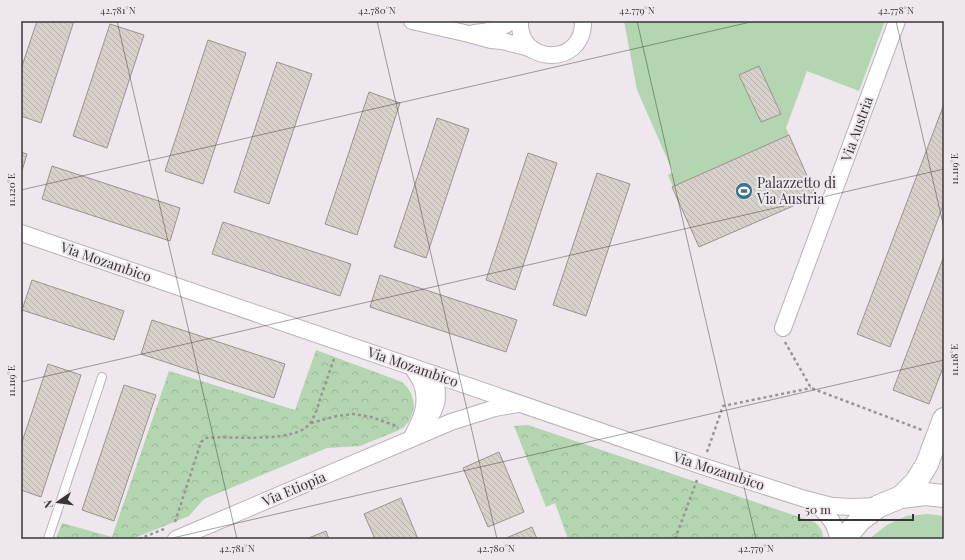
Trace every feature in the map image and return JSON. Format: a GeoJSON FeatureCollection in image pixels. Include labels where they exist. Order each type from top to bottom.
{"type":"FeatureCollection","features":[{"type":"Feature","properties":{"kind":"main road"},"geometry":{"type":"LineString","coordinates":[[901,497],[916,482],[927,464],[941,427]]}},
{"type":"Feature","properties":{"kind":"main road"},"geometry":{"type":"LineString","coordinates":[[844,539],[860,520],[879,506],[901,497],[925,494],[944,496]]}},
{"type":"Feature","properties":{"kind":"street"},"geometry":{"type":"LineString","coordinates":[[412,21],[526,47],[541,54],[550,56],[560,55],[576,45],[581,37],[583,21]]}},
{"type":"Feature","properties":{"kind":"street"},"geometry":{"type":"LineString","coordinates":[[468,34],[498,29],[511,21]]}},
{"type":"Feature","properties":{"kind":"street"},"geometry":{"type":"LineString","coordinates":[[520,21],[519,26],[521,35],[533,50]]}},
{"type":"Feature","properties":{"kind":"street","name":"Via Austria"},"geometry":{"type":"LineString","coordinates":[[784,328],[897,21]]}},
{"type":"Feature","properties":{"kind":"street","name":"Via Mozambico"},"geometry":{"type":"LineString","coordinates":[[21,233],[519,404],[805,499],[832,506],[879,506]]}},
{"type":"Feature","properties":{"kind":"street"},"geometry":{"type":"LineString","coordinates":[[411,439],[421,420],[425,396],[422,383],[412,367]]}},
{"type":"Feature","properties":{"kind":"street","name":"Via Etiopia"},"geometry":{"type":"LineString","coordinates":[[411,439],[424,426],[432,414],[438,397],[434,374]]}},
{"type":"Feature","properties":{"kind":"street","name":"Via Etiopia"},"geometry":{"type":"LineString","coordinates":[[173,530],[411,439],[451,422],[495,408],[519,404]]}},
{"type":"Feature","properties":{"kind":"street","name":"Via Mozambico"},"geometry":{"type":"LineString","coordinates":[[805,499],[819,506],[832,521],[838,534],[838,539]]}},
{"type":"Feature","properties":{"kind":"lane"},"geometry":{"type":"LineString","coordinates":[[48,539],[102,377]]}},
{"type":"Feature","properties":{"kind":"path"},"geometry":{"type":"LineString","coordinates":[[784,328],[785,342],[812,388]]}},
{"type":"Feature","properties":{"kind":"path"},"geometry":{"type":"LineString","coordinates":[[139,539],[173,530],[201,442],[206,438],[256,438],[289,435],[303,430],[311,423],[340,342]]}},
{"type":"Feature","properties":{"kind":"path"},"geometry":{"type":"LineString","coordinates":[[675,539],[723,406],[812,388],[941,427]]}},
{"type":"Feature","properties":{"kind":"path"},"geometry":{"type":"LineString","coordinates":[[311,423],[353,414],[371,417],[394,425],[411,439]]}},
{"type":"Feature","properties":{"kind":"green space"},"geometry":{"type":"Polygon","coordinates":[[[624,21],[885,21],[859,91],[807,71],[786,128],[816,196],[699,247],[668,175],[673,172],[637,90],[624,21]]]}},
{"type":"Feature","properties":{"kind":"green space"},"geometry":{"type":"Polygon","coordinates":[[[316,350],[402,382],[411,393],[413,400],[414,407],[409,421],[404,427],[397,431],[360,446],[327,448],[204,499],[189,516],[132,539],[56,539],[62,523],[112,537],[169,371],[295,410],[316,350]]]}},
{"type":"Feature","properties":{"kind":"green space"},"geometry":{"type":"Polygon","coordinates":[[[528,425],[814,522],[821,529],[823,539],[568,539],[555,503],[546,507],[514,426],[528,425]]]}},
{"type":"Feature","properties":{"kind":"green space"},"geometry":{"type":"Polygon","coordinates":[[[928,514],[944,516],[944,539],[869,539],[887,525],[906,516],[928,514]]]}},
{"type":"Feature","properties":{"kind":"building"},"geometry":{"type":"Polygon","coordinates":[[[37,21],[74,21],[41,123],[21,116],[21,69],[37,21]]]}},
{"type":"Feature","properties":{"kind":"building"},"geometry":{"type":"Polygon","coordinates":[[[110,24],[144,35],[107,148],[73,136],[110,24]]]}},
{"type":"Feature","properties":{"kind":"building"},"geometry":{"type":"Polygon","coordinates":[[[208,40],[246,53],[203,184],[165,171],[208,40]]]}},
{"type":"Feature","properties":{"kind":"building"},"geometry":{"type":"Polygon","coordinates":[[[277,62],[312,74],[269,204],[234,192],[277,62]]]}},
{"type":"Feature","properties":{"kind":"building"},"geometry":{"type":"Polygon","coordinates":[[[759,66],[781,114],[761,122],[739,75],[759,66]]]}},
{"type":"Feature","properties":{"kind":"building"},"geometry":{"type":"Polygon","coordinates":[[[369,92],[400,103],[357,235],[325,224],[369,92]]]}},
{"type":"Feature","properties":{"kind":"building"},"geometry":{"type":"Polygon","coordinates":[[[944,104],[944,203],[890,347],[857,334],[944,104]]]}},
{"type":"Feature","properties":{"kind":"building"},"geometry":{"type":"Polygon","coordinates":[[[437,118],[469,129],[426,258],[394,247],[437,118]]]}},
{"type":"Feature","properties":{"kind":"building","name":"Palazzetto di Via Austria"},"geometry":{"type":"Polygon","coordinates":[[[789,135],[816,196],[699,247],[672,187],[789,135]]]}},
{"type":"Feature","properties":{"kind":"building"},"geometry":{"type":"Polygon","coordinates":[[[21,152],[27,154],[21,174],[21,152]]]}},
{"type":"Feature","properties":{"kind":"building"},"geometry":{"type":"Polygon","coordinates":[[[528,153],[557,163],[515,290],[486,280],[528,153]]]}},
{"type":"Feature","properties":{"kind":"building"},"geometry":{"type":"Polygon","coordinates":[[[52,166],[180,208],[170,241],[42,199],[52,166]]]}},
{"type":"Feature","properties":{"kind":"building"},"geometry":{"type":"Polygon","coordinates":[[[597,173],[630,184],[586,316],[553,305],[597,173]]]}},
{"type":"Feature","properties":{"kind":"building"},"geometry":{"type":"Polygon","coordinates":[[[223,222],[351,264],[340,296],[212,254],[223,222]]]}},
{"type":"Feature","properties":{"kind":"building"},"geometry":{"type":"Polygon","coordinates":[[[944,256],[944,365],[929,404],[893,390],[944,256]]]}},
{"type":"Feature","properties":{"kind":"building"},"geometry":{"type":"Polygon","coordinates":[[[380,275],[517,320],[506,352],[370,307],[380,275]]]}},
{"type":"Feature","properties":{"kind":"building"},"geometry":{"type":"Polygon","coordinates":[[[32,280],[124,311],[114,340],[22,310],[32,280]]]}},
{"type":"Feature","properties":{"kind":"building"},"geometry":{"type":"Polygon","coordinates":[[[152,320],[285,364],[274,398],[141,354],[152,320]]]}},
{"type":"Feature","properties":{"kind":"building"},"geometry":{"type":"Polygon","coordinates":[[[48,364],[81,375],[41,497],[21,490],[21,445],[48,364]]]}},
{"type":"Feature","properties":{"kind":"building"},"geometry":{"type":"Polygon","coordinates":[[[124,385],[156,395],[114,521],[82,510],[124,385]]]}},
{"type":"Feature","properties":{"kind":"building"},"geometry":{"type":"Polygon","coordinates":[[[499,452],[524,512],[488,527],[463,468],[499,452]]]}},
{"type":"Feature","properties":{"kind":"building"},"geometry":{"type":"Polygon","coordinates":[[[401,498],[418,539],[375,539],[364,514],[401,498]]]}},
{"type":"Feature","properties":{"kind":"building"},"geometry":{"type":"Polygon","coordinates":[[[532,527],[537,539],[504,539],[532,527]]]}},
{"type":"Feature","properties":{"kind":"building"},"geometry":{"type":"Polygon","coordinates":[[[326,531],[329,539],[306,539],[326,531]]]}},
{"type":"Feature","properties":{"kind":"place","name":"Palazzetto di Via Austria"},"geometry":{"type":"Point","coordinates":[744,191]}}]}
